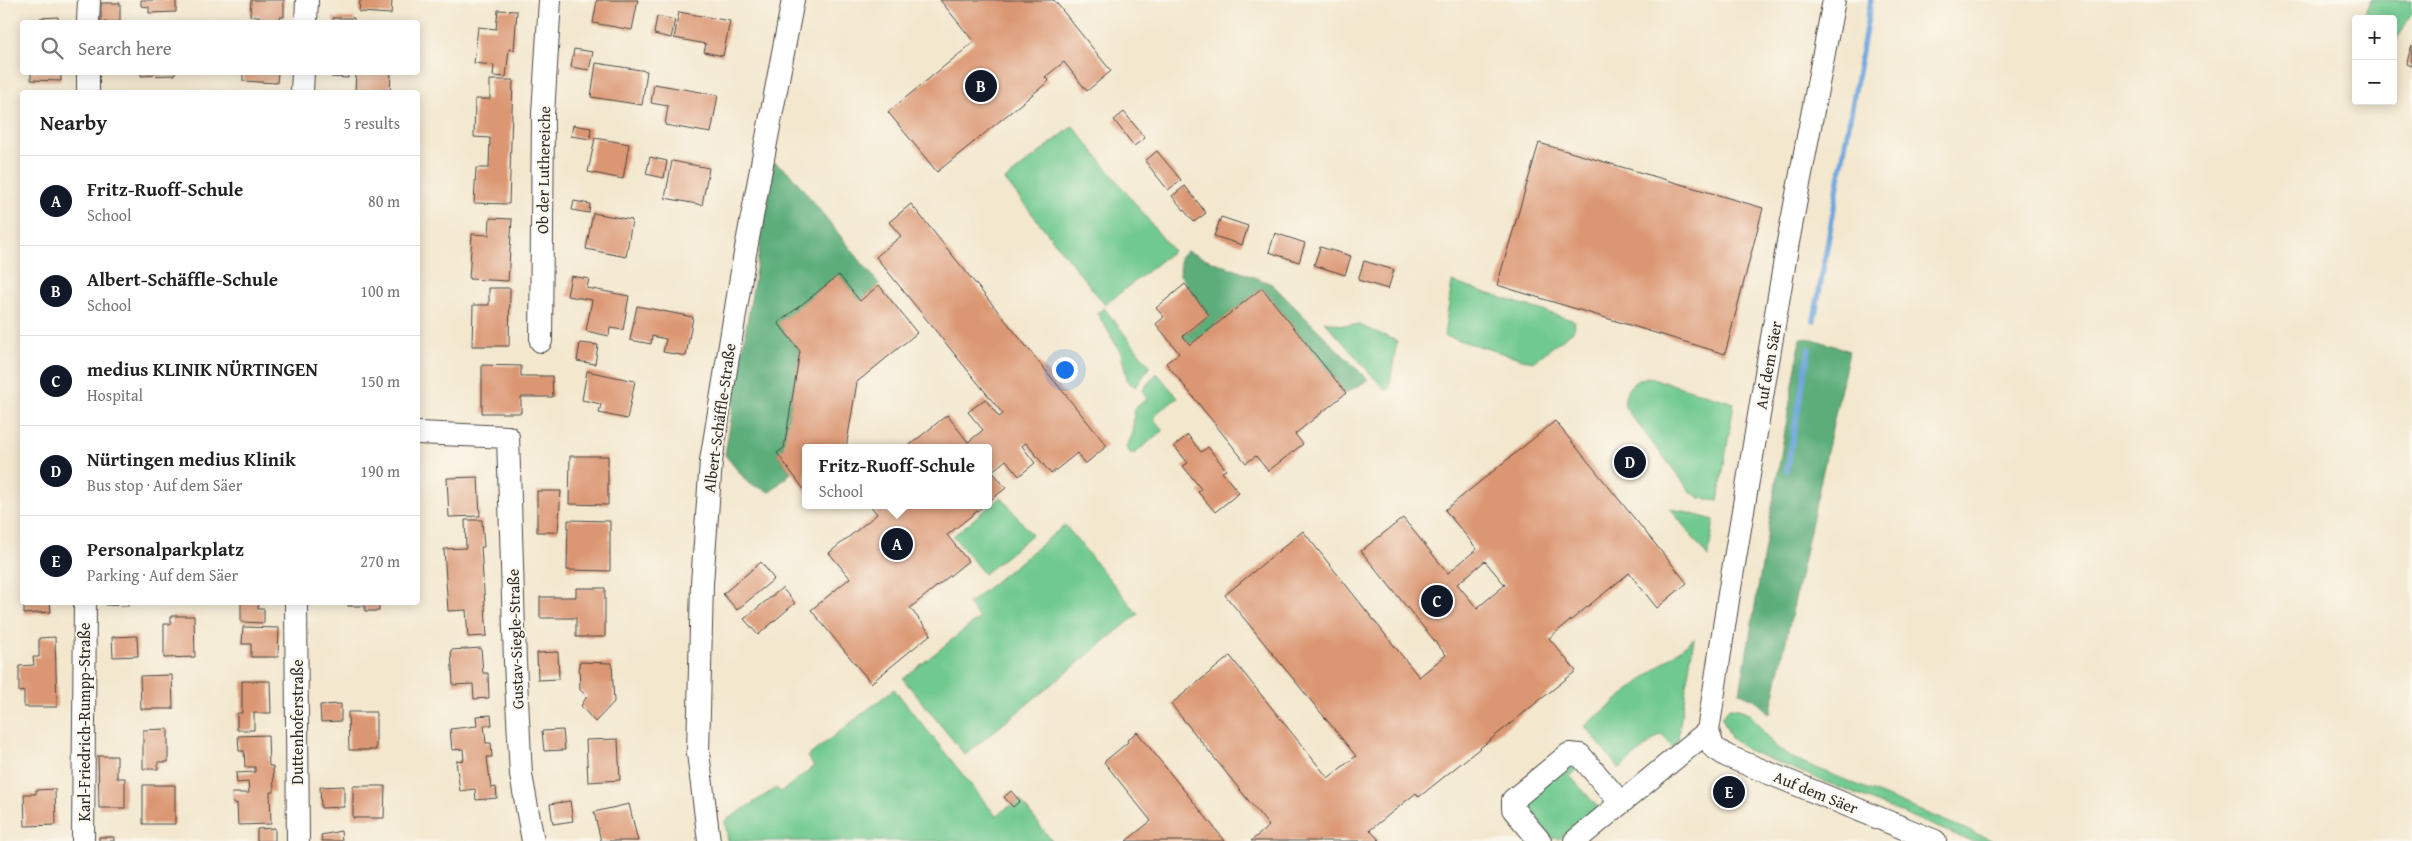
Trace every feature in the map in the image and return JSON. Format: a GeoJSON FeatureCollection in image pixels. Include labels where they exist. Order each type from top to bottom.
{"type":"FeatureCollection","features":[{"type":"Feature","properties":{"kind":"street"},"geometry":{"type":"LineString","coordinates":[[88,20],[89,0]]}},
{"type":"Feature","properties":{"kind":"street"},"geometry":{"type":"LineString","coordinates":[[306,20],[307,0]]}},
{"type":"Feature","properties":{"kind":"street","name":"Ob der Luthereiche"},"geometry":{"type":"LineString","coordinates":[[541,341],[543,114],[550,0]]}},
{"type":"Feature","properties":{"kind":"street","name":"Albert-Schäffle-Straße"},"geometry":{"type":"LineString","coordinates":[[709,841],[698,753],[698,734],[702,583],[711,460],[744,259],[792,0]]}},
{"type":"Feature","properties":{"kind":"street","name":"Auf dem Säer"},"geometry":{"type":"LineString","coordinates":[[1834,0],[1788,242],[1733,567],[1708,731],[1713,747],[1727,756],[1935,841]]}},
{"type":"Feature","properties":{"kind":"street"},"geometry":{"type":"LineString","coordinates":[[88,75],[88,90]]}},
{"type":"Feature","properties":{"kind":"street"},"geometry":{"type":"LineString","coordinates":[[302,90],[303,75]]}},
{"type":"Feature","properties":{"kind":"street","name":"Gustav-Siegle-Straße"},"geometry":{"type":"LineString","coordinates":[[420,433],[508,437],[515,662],[521,766],[533,841]]}},
{"type":"Feature","properties":{"kind":"street","name":"Karl-Friedrich-Rumpp-Straße"},"geometry":{"type":"LineString","coordinates":[[83,841],[85,605]]}},
{"type":"Feature","properties":{"kind":"street","name":"Duttenhoferstraße"},"geometry":{"type":"LineString","coordinates":[[296,605],[298,841]]}},
{"type":"Feature","properties":{"kind":"street"},"geometry":{"type":"LineString","coordinates":[[1574,841],[1708,731]]}},
{"type":"Feature","properties":{"kind":"street"},"geometry":{"type":"LineString","coordinates":[[1540,841],[1513,810],[1513,800],[1569,754],[1580,755],[1620,802]]}},
{"type":"Feature","properties":{"kind":"green space"},"geometry":{"type":"Polygon","coordinates":[[[2371,0],[2412,0],[2412,13],[2397,39],[2397,15],[2363,15],[2371,0]]]}},
{"type":"Feature","properties":{"kind":"green space"},"geometry":{"type":"Polygon","coordinates":[[[1073,126],[1173,251],[1105,305],[1005,180],[1073,126]]]}},
{"type":"Feature","properties":{"kind":"green space"},"geometry":{"type":"Polygon","coordinates":[[[774,162],[790,173],[879,284],[860,301],[838,274],[778,324],[800,351],[783,448],[777,453],[791,473],[770,492],[748,483],[725,455],[774,162]]]}},
{"type":"Feature","properties":{"kind":"green space"},"geometry":{"type":"Polygon","coordinates":[[[1186,251],[1272,284],[1368,380],[1346,393],[1262,288],[1190,345],[1183,336],[1209,315],[1180,275],[1180,258],[1186,251]]]}},
{"type":"Feature","properties":{"kind":"green space"},"geometry":{"type":"Polygon","coordinates":[[[1452,282],[1575,321],[1573,331],[1533,362],[1444,336],[1452,282]]]}},
{"type":"Feature","properties":{"kind":"green space"},"geometry":{"type":"Polygon","coordinates":[[[1104,308],[1150,366],[1136,387],[1128,382],[1121,353],[1097,313],[1104,308]]]}},
{"type":"Feature","properties":{"kind":"green space"},"geometry":{"type":"Polygon","coordinates":[[[1324,321],[1342,325],[1359,325],[1397,341],[1389,389],[1385,390],[1324,321]]]}},
{"type":"Feature","properties":{"kind":"green space"},"geometry":{"type":"Polygon","coordinates":[[[1801,338],[1813,339],[1849,351],[1770,714],[1754,699],[1740,693],[1801,338]]]}},
{"type":"Feature","properties":{"kind":"green space"},"geometry":{"type":"Polygon","coordinates":[[[1157,373],[1178,398],[1159,411],[1154,419],[1163,431],[1132,455],[1126,448],[1133,433],[1134,409],[1147,399],[1142,390],[1157,373]]]}},
{"type":"Feature","properties":{"kind":"green space"},"geometry":{"type":"Polygon","coordinates":[[[1648,377],[1734,403],[1718,501],[1700,498],[1691,492],[1625,408],[1625,397],[1629,388],[1637,381],[1648,377]]]}},
{"type":"Feature","properties":{"kind":"green space"},"geometry":{"type":"Polygon","coordinates":[[[1001,497],[1032,535],[984,574],[953,536],[986,509],[992,509],[992,504],[1001,497]]]}},
{"type":"Feature","properties":{"kind":"green space"},"geometry":{"type":"Polygon","coordinates":[[[1670,508],[1714,520],[1708,557],[1670,508]]]}},
{"type":"Feature","properties":{"kind":"green space"},"geometry":{"type":"Polygon","coordinates":[[[1065,525],[1138,614],[965,755],[903,679],[979,618],[968,604],[1065,525]]]}},
{"type":"Feature","properties":{"kind":"green space"},"geometry":{"type":"Polygon","coordinates":[[[1694,638],[1677,744],[1673,748],[1661,734],[1619,769],[1585,726],[1694,638]]]}},
{"type":"Feature","properties":{"kind":"green space"},"geometry":{"type":"Polygon","coordinates":[[[894,689],[996,816],[1019,799],[1052,841],[728,841],[725,821],[776,788],[781,792],[814,766],[807,757],[894,689]]]}},
{"type":"Feature","properties":{"kind":"green space"},"geometry":{"type":"Polygon","coordinates":[[[1729,708],[1745,711],[1751,715],[1774,745],[1797,760],[1994,841],[1971,841],[1747,750],[1731,738],[1722,717],[1729,708]]]}},
{"type":"Feature","properties":{"kind":"green space"},"geometry":{"type":"Polygon","coordinates":[[[1569,762],[1583,765],[1570,776],[1598,807],[1559,839],[1546,837],[1523,809],[1526,796],[1569,762]]]}},
{"type":"Feature","properties":{"kind":"building"},"geometry":{"type":"Polygon","coordinates":[[[141,0],[176,0],[176,12],[149,13],[149,7],[141,6],[141,0]]]}},
{"type":"Feature","properties":{"kind":"building"},"geometry":{"type":"Polygon","coordinates":[[[251,0],[284,0],[284,17],[280,17],[280,20],[259,20],[259,16],[250,16],[251,0]]]}},
{"type":"Feature","properties":{"kind":"building"},"geometry":{"type":"Polygon","coordinates":[[[360,0],[392,0],[391,14],[359,12],[360,0]]]}},
{"type":"Feature","properties":{"kind":"building"},"geometry":{"type":"Polygon","coordinates":[[[597,0],[638,0],[632,30],[593,23],[597,0]]]}},
{"type":"Feature","properties":{"kind":"building"},"geometry":{"type":"Polygon","coordinates":[[[940,0],[1054,0],[1111,71],[1087,91],[1064,62],[1045,77],[1049,81],[937,172],[888,112],[974,42],[940,0]]]}},
{"type":"Feature","properties":{"kind":"building"},"geometry":{"type":"Polygon","coordinates":[[[101,3],[120,3],[120,20],[101,20],[101,3]]]}},
{"type":"Feature","properties":{"kind":"building"},"geometry":{"type":"Polygon","coordinates":[[[498,10],[517,11],[514,50],[509,49],[506,77],[493,76],[494,65],[474,63],[478,27],[496,29],[498,10]]]}},
{"type":"Feature","properties":{"kind":"building"},"geometry":{"type":"Polygon","coordinates":[[[679,12],[730,21],[723,56],[704,52],[706,44],[674,38],[679,12]]]}},
{"type":"Feature","properties":{"kind":"building"},"geometry":{"type":"Polygon","coordinates":[[[657,16],[675,20],[671,38],[654,34],[657,16]]]}},
{"type":"Feature","properties":{"kind":"building"},"geometry":{"type":"Polygon","coordinates":[[[58,17],[58,20],[40,20],[40,18],[58,17]]]}},
{"type":"Feature","properties":{"kind":"building"},"geometry":{"type":"Polygon","coordinates":[[[333,18],[354,18],[354,20],[333,20],[333,18]]]}},
{"type":"Feature","properties":{"kind":"building"},"geometry":{"type":"Polygon","coordinates":[[[2412,45],[2412,66],[2406,64],[2412,45]]]}},
{"type":"Feature","properties":{"kind":"building"},"geometry":{"type":"Polygon","coordinates":[[[574,49],[593,52],[589,70],[571,67],[574,49]]]}},
{"type":"Feature","properties":{"kind":"building"},"geometry":{"type":"Polygon","coordinates":[[[596,63],[647,71],[642,105],[591,97],[596,63]]]}},
{"type":"Feature","properties":{"kind":"building"},"geometry":{"type":"Polygon","coordinates":[[[31,75],[61,75],[61,81],[31,80],[31,75]]]}},
{"type":"Feature","properties":{"kind":"building"},"geometry":{"type":"Polygon","coordinates":[[[141,75],[175,75],[141,76],[141,75]]]}},
{"type":"Feature","properties":{"kind":"building"},"geometry":{"type":"Polygon","coordinates":[[[243,75],[278,75],[277,83],[243,81],[243,75]]]}},
{"type":"Feature","properties":{"kind":"building"},"geometry":{"type":"Polygon","coordinates":[[[331,75],[348,75],[348,78],[331,77],[331,75]]]}},
{"type":"Feature","properties":{"kind":"building"},"geometry":{"type":"Polygon","coordinates":[[[356,75],[391,75],[390,90],[355,90],[356,75]]]}},
{"type":"Feature","properties":{"kind":"building"},"geometry":{"type":"Polygon","coordinates":[[[490,80],[513,80],[509,204],[474,203],[476,168],[489,168],[490,138],[474,137],[475,99],[490,99],[490,80]]]}},
{"type":"Feature","properties":{"kind":"building"},"geometry":{"type":"Polygon","coordinates":[[[654,84],[718,95],[711,133],[665,125],[668,106],[651,103],[654,84]]]}},
{"type":"Feature","properties":{"kind":"building"},"geometry":{"type":"Polygon","coordinates":[[[1124,112],[1145,138],[1134,146],[1114,120],[1124,112]]]}},
{"type":"Feature","properties":{"kind":"building"},"geometry":{"type":"Polygon","coordinates":[[[573,125],[591,128],[590,139],[571,136],[573,125]]]}},
{"type":"Feature","properties":{"kind":"building"},"geometry":{"type":"Polygon","coordinates":[[[595,138],[629,144],[623,179],[588,172],[595,138]]]}},
{"type":"Feature","properties":{"kind":"building"},"geometry":{"type":"Polygon","coordinates":[[[1539,143],[1763,208],[1725,354],[1497,285],[1539,143]]]}},
{"type":"Feature","properties":{"kind":"building"},"geometry":{"type":"Polygon","coordinates":[[[1157,151],[1181,180],[1168,190],[1145,161],[1157,151]]]}},
{"type":"Feature","properties":{"kind":"building"},"geometry":{"type":"Polygon","coordinates":[[[650,157],[667,161],[664,178],[646,174],[650,157]]]}},
{"type":"Feature","properties":{"kind":"building"},"geometry":{"type":"Polygon","coordinates":[[[672,161],[709,168],[702,205],[665,198],[672,161]]]}},
{"type":"Feature","properties":{"kind":"building"},"geometry":{"type":"Polygon","coordinates":[[[1185,186],[1206,213],[1194,222],[1172,196],[1185,186]]]}},
{"type":"Feature","properties":{"kind":"building"},"geometry":{"type":"Polygon","coordinates":[[[574,201],[590,204],[589,213],[572,210],[574,201]]]}},
{"type":"Feature","properties":{"kind":"building"},"geometry":{"type":"Polygon","coordinates":[[[911,204],[1107,446],[1085,464],[1077,453],[1051,474],[1026,443],[1022,446],[1035,463],[1019,476],[1006,460],[992,471],[992,444],[911,444],[947,415],[968,442],[983,430],[968,412],[985,399],[999,417],[1003,414],[876,257],[901,236],[889,222],[911,204]]]}},
{"type":"Feature","properties":{"kind":"building"},"geometry":{"type":"Polygon","coordinates":[[[593,213],[632,220],[626,257],[586,249],[593,213]]]}},
{"type":"Feature","properties":{"kind":"building"},"geometry":{"type":"Polygon","coordinates":[[[1221,217],[1248,226],[1242,245],[1214,236],[1221,217]]]}},
{"type":"Feature","properties":{"kind":"building"},"geometry":{"type":"Polygon","coordinates":[[[490,218],[512,219],[508,281],[469,279],[472,234],[489,235],[490,218]]]}},
{"type":"Feature","properties":{"kind":"building"},"geometry":{"type":"Polygon","coordinates":[[[1275,233],[1305,243],[1299,262],[1269,252],[1275,233]]]}},
{"type":"Feature","properties":{"kind":"building"},"geometry":{"type":"Polygon","coordinates":[[[1320,247],[1351,256],[1345,275],[1314,265],[1320,247]]]}},
{"type":"Feature","properties":{"kind":"building"},"geometry":{"type":"Polygon","coordinates":[[[1364,261],[1394,270],[1388,289],[1358,280],[1364,261]]]}},
{"type":"Feature","properties":{"kind":"building"},"geometry":{"type":"Polygon","coordinates":[[[839,275],[860,301],[879,285],[917,333],[857,382],[847,444],[802,444],[802,487],[777,453],[784,448],[800,351],[778,323],[839,275]]]}},
{"type":"Feature","properties":{"kind":"building"},"geometry":{"type":"Polygon","coordinates":[[[571,276],[589,279],[587,288],[629,296],[623,330],[610,328],[609,336],[586,331],[592,300],[567,296],[571,276]]]}},
{"type":"Feature","properties":{"kind":"building"},"geometry":{"type":"Polygon","coordinates":[[[1185,284],[1209,315],[1183,336],[1190,345],[1262,288],[1346,393],[1295,434],[1303,444],[1268,471],[1256,456],[1246,463],[1166,363],[1179,353],[1156,324],[1164,317],[1156,308],[1185,284]]]}},
{"type":"Feature","properties":{"kind":"building"},"geometry":{"type":"Polygon","coordinates":[[[489,288],[510,288],[509,346],[472,346],[473,305],[489,305],[489,288]]]}},
{"type":"Feature","properties":{"kind":"building"},"geometry":{"type":"Polygon","coordinates":[[[637,306],[693,317],[686,356],[663,352],[666,339],[652,336],[651,344],[630,340],[637,306]]]}},
{"type":"Feature","properties":{"kind":"building"},"geometry":{"type":"Polygon","coordinates":[[[580,343],[598,345],[595,364],[577,361],[580,343]]]}},
{"type":"Feature","properties":{"kind":"building"},"geometry":{"type":"Polygon","coordinates":[[[482,365],[521,366],[521,376],[552,376],[553,397],[521,397],[521,413],[482,413],[482,365]]]}},
{"type":"Feature","properties":{"kind":"building"},"geometry":{"type":"Polygon","coordinates":[[[587,371],[635,381],[627,419],[599,413],[601,404],[582,400],[587,371]]]}},
{"type":"Feature","properties":{"kind":"building"},"geometry":{"type":"Polygon","coordinates":[[[1555,421],[1687,583],[1657,608],[1629,573],[1549,638],[1576,671],[1419,797],[1416,793],[1370,830],[1380,841],[1251,841],[1269,826],[1171,704],[1230,656],[1328,778],[1356,756],[1225,595],[1303,531],[1419,677],[1446,655],[1361,551],[1403,518],[1448,573],[1477,549],[1445,510],[1555,421]],[[1485,561],[1457,584],[1477,608],[1505,585],[1485,561]]]}},
{"type":"Feature","properties":{"kind":"building"},"geometry":{"type":"Polygon","coordinates":[[[1188,435],[1201,452],[1208,447],[1226,470],[1222,472],[1239,493],[1215,512],[1198,492],[1201,489],[1183,466],[1188,463],[1174,446],[1188,435]]]}},
{"type":"Feature","properties":{"kind":"building"},"geometry":{"type":"Polygon","coordinates":[[[570,456],[608,456],[608,505],[569,504],[570,456]]]}},
{"type":"Feature","properties":{"kind":"building"},"geometry":{"type":"Polygon","coordinates":[[[992,471],[1006,488],[992,499],[992,471]]]}},
{"type":"Feature","properties":{"kind":"building"},"geometry":{"type":"Polygon","coordinates":[[[478,477],[480,516],[449,517],[447,478],[478,477]]]}},
{"type":"Feature","properties":{"kind":"building"},"geometry":{"type":"Polygon","coordinates":[[[537,491],[561,491],[558,532],[537,532],[537,491]]]}},
{"type":"Feature","properties":{"kind":"building"},"geometry":{"type":"Polygon","coordinates":[[[873,509],[980,509],[947,535],[968,561],[910,608],[931,634],[871,683],[811,610],[850,578],[829,553],[877,514],[873,509]]]}},
{"type":"Feature","properties":{"kind":"building"},"geometry":{"type":"Polygon","coordinates":[[[465,520],[482,520],[484,547],[481,547],[487,636],[468,637],[466,610],[448,611],[444,549],[466,548],[465,520]]]}},
{"type":"Feature","properties":{"kind":"building"},"geometry":{"type":"Polygon","coordinates":[[[568,520],[610,521],[610,571],[567,570],[568,520]]]}},
{"type":"Feature","properties":{"kind":"building"},"geometry":{"type":"Polygon","coordinates":[[[761,562],[774,579],[737,610],[723,594],[761,562]]]}},
{"type":"Feature","properties":{"kind":"building"},"geometry":{"type":"Polygon","coordinates":[[[576,588],[605,588],[605,637],[576,637],[576,618],[540,618],[540,597],[576,597],[576,588]]]}},
{"type":"Feature","properties":{"kind":"building"},"geometry":{"type":"Polygon","coordinates":[[[782,588],[795,603],[758,635],[744,619],[782,588]]]}},
{"type":"Feature","properties":{"kind":"building"},"geometry":{"type":"Polygon","coordinates":[[[24,605],[50,605],[51,612],[24,614],[24,605]]]}},
{"type":"Feature","properties":{"kind":"building"},"geometry":{"type":"Polygon","coordinates":[[[241,605],[259,605],[258,609],[264,609],[264,623],[241,622],[241,605]]]}},
{"type":"Feature","properties":{"kind":"building"},"geometry":{"type":"Polygon","coordinates":[[[379,605],[379,611],[365,611],[365,606],[348,606],[379,605]]]}},
{"type":"Feature","properties":{"kind":"building"},"geometry":{"type":"Polygon","coordinates":[[[171,616],[194,616],[195,657],[164,658],[164,624],[171,624],[171,616]]]}},
{"type":"Feature","properties":{"kind":"building"},"geometry":{"type":"Polygon","coordinates":[[[243,627],[279,628],[278,657],[251,657],[251,644],[242,644],[243,627]]]}},
{"type":"Feature","properties":{"kind":"building"},"geometry":{"type":"Polygon","coordinates":[[[137,636],[138,656],[113,657],[112,637],[137,636]]]}},
{"type":"Feature","properties":{"kind":"building"},"geometry":{"type":"Polygon","coordinates":[[[55,637],[57,707],[24,707],[24,691],[19,692],[19,666],[34,665],[33,657],[39,657],[39,638],[55,637]]]}},
{"type":"Feature","properties":{"kind":"building"},"geometry":{"type":"Polygon","coordinates":[[[481,648],[483,673],[488,673],[489,698],[474,699],[473,684],[453,685],[451,650],[481,648]]]}},
{"type":"Feature","properties":{"kind":"building"},"geometry":{"type":"Polygon","coordinates":[[[558,652],[559,679],[538,680],[537,653],[558,652]]]}},
{"type":"Feature","properties":{"kind":"building"},"geometry":{"type":"Polygon","coordinates":[[[579,662],[612,663],[614,702],[595,722],[581,706],[587,696],[580,690],[579,662]]]}},
{"type":"Feature","properties":{"kind":"building"},"geometry":{"type":"Polygon","coordinates":[[[172,675],[173,709],[141,709],[140,676],[172,675]]]}},
{"type":"Feature","properties":{"kind":"building"},"geometry":{"type":"Polygon","coordinates":[[[242,681],[270,681],[271,713],[254,713],[254,730],[237,730],[237,713],[242,713],[242,681]]]}},
{"type":"Feature","properties":{"kind":"building"},"geometry":{"type":"Polygon","coordinates":[[[341,704],[341,721],[321,722],[320,705],[341,704]]]}},
{"type":"Feature","properties":{"kind":"building"},"geometry":{"type":"Polygon","coordinates":[[[348,712],[376,712],[376,750],[349,750],[348,712]]]}},
{"type":"Feature","properties":{"kind":"building"},"geometry":{"type":"Polygon","coordinates":[[[491,715],[492,725],[484,725],[486,743],[491,743],[492,757],[487,757],[491,788],[496,787],[497,798],[476,800],[475,789],[460,791],[456,761],[464,760],[463,749],[452,750],[450,729],[477,726],[476,716],[491,715]]]}},
{"type":"Feature","properties":{"kind":"building"},"geometry":{"type":"Polygon","coordinates":[[[168,729],[168,762],[158,762],[158,769],[143,769],[143,730],[168,729]]]}},
{"type":"Feature","properties":{"kind":"building"},"geometry":{"type":"Polygon","coordinates":[[[563,730],[565,750],[544,751],[542,731],[563,730]]]}},
{"type":"Feature","properties":{"kind":"building"},"geometry":{"type":"Polygon","coordinates":[[[1137,732],[1225,841],[1126,841],[1151,821],[1104,762],[1137,732]]]}},
{"type":"Feature","properties":{"kind":"building"},"geometry":{"type":"Polygon","coordinates":[[[268,735],[269,766],[273,766],[274,792],[270,792],[271,824],[238,825],[237,803],[233,804],[232,793],[249,793],[248,782],[237,783],[236,773],[255,772],[255,767],[245,767],[244,751],[239,751],[238,736],[268,735]]]}},
{"type":"Feature","properties":{"kind":"building"},"geometry":{"type":"Polygon","coordinates":[[[618,739],[620,780],[588,782],[586,740],[618,739]]]}},
{"type":"Feature","properties":{"kind":"building"},"geometry":{"type":"Polygon","coordinates":[[[98,756],[117,756],[117,778],[125,778],[125,808],[99,808],[98,756]]]}},
{"type":"Feature","properties":{"kind":"building"},"geometry":{"type":"Polygon","coordinates":[[[143,785],[175,785],[175,824],[143,824],[143,785]]]}},
{"type":"Feature","properties":{"kind":"building"},"geometry":{"type":"Polygon","coordinates":[[[344,786],[344,807],[321,808],[320,787],[344,786]]]}},
{"type":"Feature","properties":{"kind":"building"},"geometry":{"type":"Polygon","coordinates":[[[353,786],[385,786],[384,818],[353,818],[353,786]]]}},
{"type":"Feature","properties":{"kind":"building"},"geometry":{"type":"Polygon","coordinates":[[[55,789],[56,825],[25,826],[24,794],[36,794],[36,790],[55,789]]]}},
{"type":"Feature","properties":{"kind":"building"},"geometry":{"type":"Polygon","coordinates":[[[1011,791],[1020,801],[1013,807],[1004,797],[1011,791]]]}},
{"type":"Feature","properties":{"kind":"building"},"geometry":{"type":"Polygon","coordinates":[[[570,801],[573,821],[553,824],[550,804],[570,801]]]}},
{"type":"Feature","properties":{"kind":"building"},"geometry":{"type":"Polygon","coordinates":[[[629,804],[638,841],[601,841],[594,812],[629,804]]]}},
{"type":"Feature","properties":{"kind":"building"},"geometry":{"type":"Polygon","coordinates":[[[275,828],[275,841],[257,841],[257,829],[275,828]]]}},
{"type":"Feature","properties":{"kind":"building"},"geometry":{"type":"Polygon","coordinates":[[[341,831],[342,841],[322,841],[321,835],[341,831]]]}},
{"type":"Feature","properties":{"kind":"building"},"geometry":{"type":"Polygon","coordinates":[[[99,837],[114,837],[114,841],[99,841],[99,837]]]}},
{"type":"Feature","properties":{"kind":"waterway"},"geometry":{"type":"LineString","coordinates":[[1814,320],[1871,0]]}},
{"type":"Feature","properties":{"kind":"waterway"},"geometry":{"type":"LineString","coordinates":[[1787,470],[1809,349]]}},
{"type":"Feature","properties":{"kind":"place","name":"Albert-Schäffle-Schule"},"geometry":{"type":"Point","coordinates":[981,86]}},
{"type":"Feature","properties":{"kind":"place","name":"Nürtingen medius Klinik"},"geometry":{"type":"Point","coordinates":[1630,462]}},
{"type":"Feature","properties":{"kind":"place","name":"Fritz-Ruoff-Schule"},"geometry":{"type":"Point","coordinates":[897,544]}},
{"type":"Feature","properties":{"kind":"place","name":"medius KLINIK NÜRTINGEN"},"geometry":{"type":"Point","coordinates":[1437,601]}},
{"type":"Feature","properties":{"kind":"place","name":"Personalparkplatz"},"geometry":{"type":"Point","coordinates":[1729,792]}}]}
